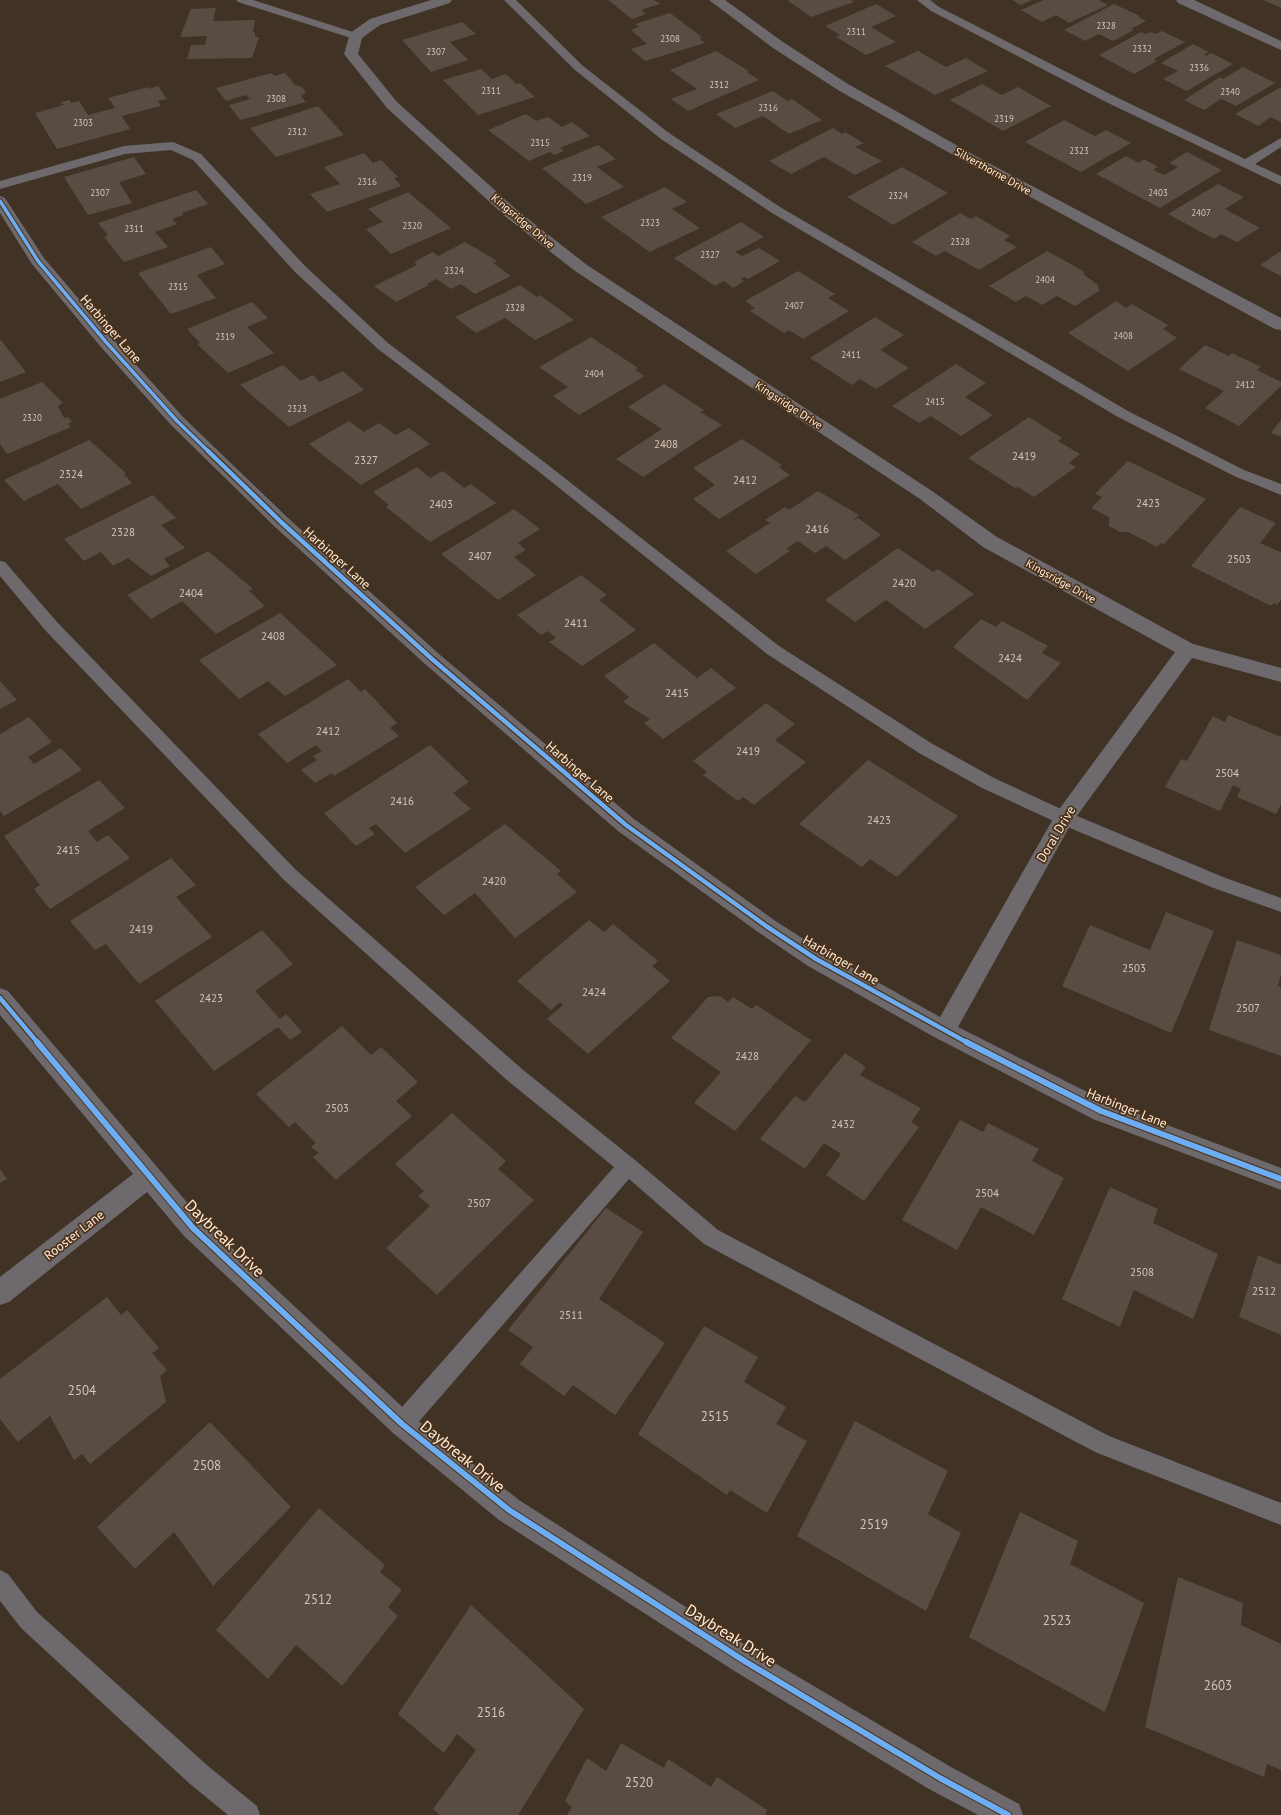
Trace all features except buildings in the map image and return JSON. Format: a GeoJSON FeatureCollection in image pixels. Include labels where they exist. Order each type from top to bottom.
{"type":"FeatureCollection","features":[{"type":"Feature","properties":{"kind":"street"},"geometry":{"type":"LineString","coordinates":[[354,36],[375,22],[445,0]]}},
{"type":"Feature","properties":{"kind":"street","name":"Silverthorne Drive"},"geometry":{"type":"LineString","coordinates":[[716,0],[778,45],[843,87],[976,162],[1281,325]]}},
{"type":"Feature","properties":{"kind":"street"},"geometry":{"type":"LineString","coordinates":[[1183,0],[1281,46]]}},
{"type":"Feature","properties":{"kind":"street","name":"Kingsridge Drive"},"geometry":{"type":"LineString","coordinates":[[354,36],[351,54],[392,105],[512,214],[581,268],[926,495],[990,542],[1187,650],[1281,675]]}},
{"type":"Feature","properties":{"kind":"street","name":"Harbinger Lane"},"geometry":{"type":"LineString","coordinates":[[0,201],[38,261],[106,342],[177,421],[281,522],[432,659],[632,830],[766,926],[816,959],[944,1031],[1101,1111],[1281,1179]]}},
{"type":"Feature","properties":{"kind":"street","name":"Doral Drive"},"geometry":{"type":"LineString","coordinates":[[944,1031],[1064,818],[1187,650]]}},
{"type":"Feature","properties":{"kind":"street","name":"Daybreak Drive"},"geometry":{"type":"LineString","coordinates":[[0,998],[193,1228],[402,1424],[509,1510],[753,1666],[940,1778],[1008,1815]]}},
{"type":"Feature","properties":{"kind":"street","name":"Rooster Lane"},"geometry":{"type":"LineString","coordinates":[[0,1293],[149,1176]]}},
{"type":"Feature","properties":{"kind":"lane"},"geometry":{"type":"LineString","coordinates":[[242,0],[354,36]]}},
{"type":"Feature","properties":{"kind":"lane"},"geometry":{"type":"LineString","coordinates":[[510,0],[579,68],[665,136],[776,210],[1123,414],[1239,473],[1281,490]]}},
{"type":"Feature","properties":{"kind":"lane"},"geometry":{"type":"LineString","coordinates":[[923,0],[935,8],[1112,100],[1281,181]]}},
{"type":"Feature","properties":{"kind":"lane"},"geometry":{"type":"LineString","coordinates":[[1246,164],[1281,142]]}},
{"type":"Feature","properties":{"kind":"lane"},"geometry":{"type":"LineString","coordinates":[[0,185],[124,150],[173,146],[197,156],[300,269],[383,346],[543,468],[773,650],[925,748],[988,783],[1064,818],[1217,882],[1281,904]]}},
{"type":"Feature","properties":{"kind":"lane"},"geometry":{"type":"LineString","coordinates":[[0,566],[51,626],[290,875],[515,1075],[628,1166],[711,1237],[1103,1444],[1281,1514]]}},
{"type":"Feature","properties":{"kind":"lane"},"geometry":{"type":"LineString","coordinates":[[402,1424],[628,1166]]}},
{"type":"Feature","properties":{"kind":"lane"},"geometry":{"type":"LineString","coordinates":[[0,1582],[29,1620],[200,1775],[248,1815]]}},
{"type":"Feature","properties":{"kind":"cycle path"},"geometry":{"type":"LineString","coordinates":[[0,201],[38,261],[106,342],[177,421],[281,522],[432,659],[626,825],[766,926],[816,959],[944,1031],[1101,1111],[1281,1179]]}},
{"type":"Feature","properties":{"kind":"cycle path"},"geometry":{"type":"LineString","coordinates":[[0,998],[193,1228],[402,1424],[509,1510],[746,1662],[940,1778],[1008,1815]]}}]}
